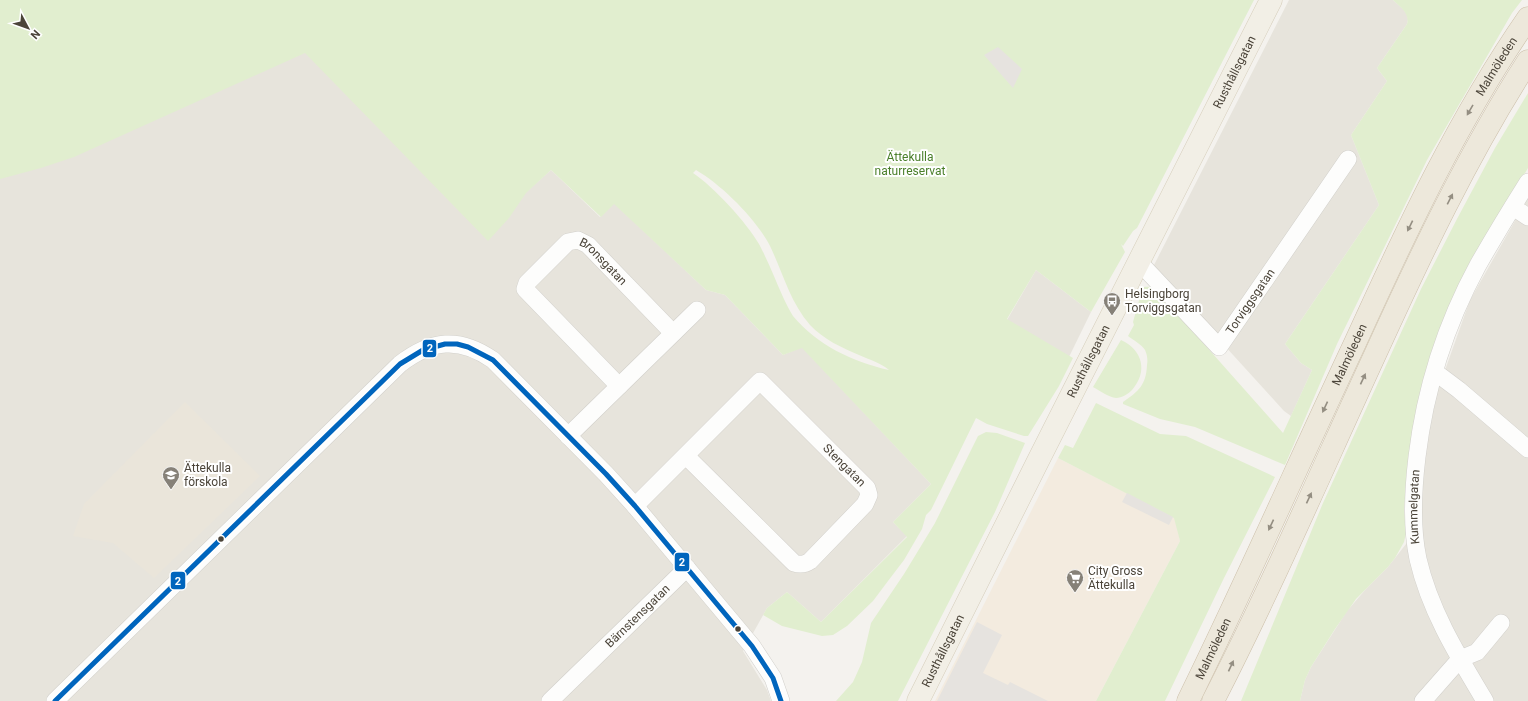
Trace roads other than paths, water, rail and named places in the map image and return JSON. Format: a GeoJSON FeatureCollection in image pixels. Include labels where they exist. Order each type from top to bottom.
{"type":"FeatureCollection","features":[{"type":"Feature","properties":{"kind":"highway","name":"Malmöleden"},"geometry":{"type":"LineString","coordinates":[[1188,701],[1263,544],[1383,281],[1437,173],[1483,88],[1528,18]]}},
{"type":"Feature","properties":{"kind":"highway","name":"Malmöleden"},"geometry":{"type":"LineString","coordinates":[[1213,701],[1289,542],[1405,288],[1457,185],[1502,103],[1528,61]]}},
{"type":"Feature","properties":{"kind":"main road","name":"Rusthållsgatan"},"geometry":{"type":"LineString","coordinates":[[918,701],[1271,0]]}},
{"type":"Feature","properties":{"kind":"street","name":"Torviggsgatan"},"geometry":{"type":"LineString","coordinates":[[1139,262],[1219,347],[1348,159]]}},
{"type":"Feature","properties":{"kind":"street","name":"Kummelgatan"},"geometry":{"type":"LineString","coordinates":[[1485,701],[1448,637],[1429,596],[1418,558],[1413,495],[1421,428],[1435,372],[1448,330],[1478,265],[1528,182]]}},
{"type":"Feature","properties":{"kind":"street"},"geometry":{"type":"LineString","coordinates":[[1513,207],[1528,217]]}},
{"type":"Feature","properties":{"kind":"street","name":"Bronsgatan"},"geometry":{"type":"LineString","coordinates":[[619,386],[525,289],[527,283],[568,242],[578,240],[588,245],[673,333]]}},
{"type":"Feature","properties":{"kind":"street"},"geometry":{"type":"LineString","coordinates":[[568,436],[697,310]]}},
{"type":"Feature","properties":{"kind":"street"},"geometry":{"type":"LineString","coordinates":[[55,701],[400,364],[420,351],[433,345],[450,343],[470,347],[486,355],[492,360],[635,506],[752,646],[773,678],[781,701]]}},
{"type":"Feature","properties":{"kind":"street"},"geometry":{"type":"LineString","coordinates":[[1435,372],[1459,390],[1528,448]]}},
{"type":"Feature","properties":{"kind":"street","name":"Stengatan"},"geometry":{"type":"LineString","coordinates":[[635,506],[760,381],[866,488],[869,495],[865,504],[810,561],[806,564],[794,563],[686,456]]}},
{"type":"Feature","properties":{"kind":"street","name":"Bärnstensgatan"},"geometry":{"type":"LineString","coordinates":[[550,701],[687,568]]}},
{"type":"Feature","properties":{"kind":"street"},"geometry":{"type":"LineString","coordinates":[[1423,701],[1460,659],[1476,652],[1502,623]]}},
{"type":"Feature","properties":{"kind":"place","name":"Helsingborg Torviggsgatan"},"geometry":{"type":"Point","coordinates":[1112,316]}},
{"type":"Feature","properties":{"kind":"place","name":"Ättekulla förskola"},"geometry":{"type":"Point","coordinates":[171,490]}},
{"type":"Feature","properties":{"kind":"place","name":"City Gross Ättekulla"},"geometry":{"type":"Point","coordinates":[1075,593]}},
{"type":"Feature","properties":{"kind":"park label","name":"Ättekulla naturreservat"},"geometry":{"type":"Point","coordinates":[910,164]}}]}
